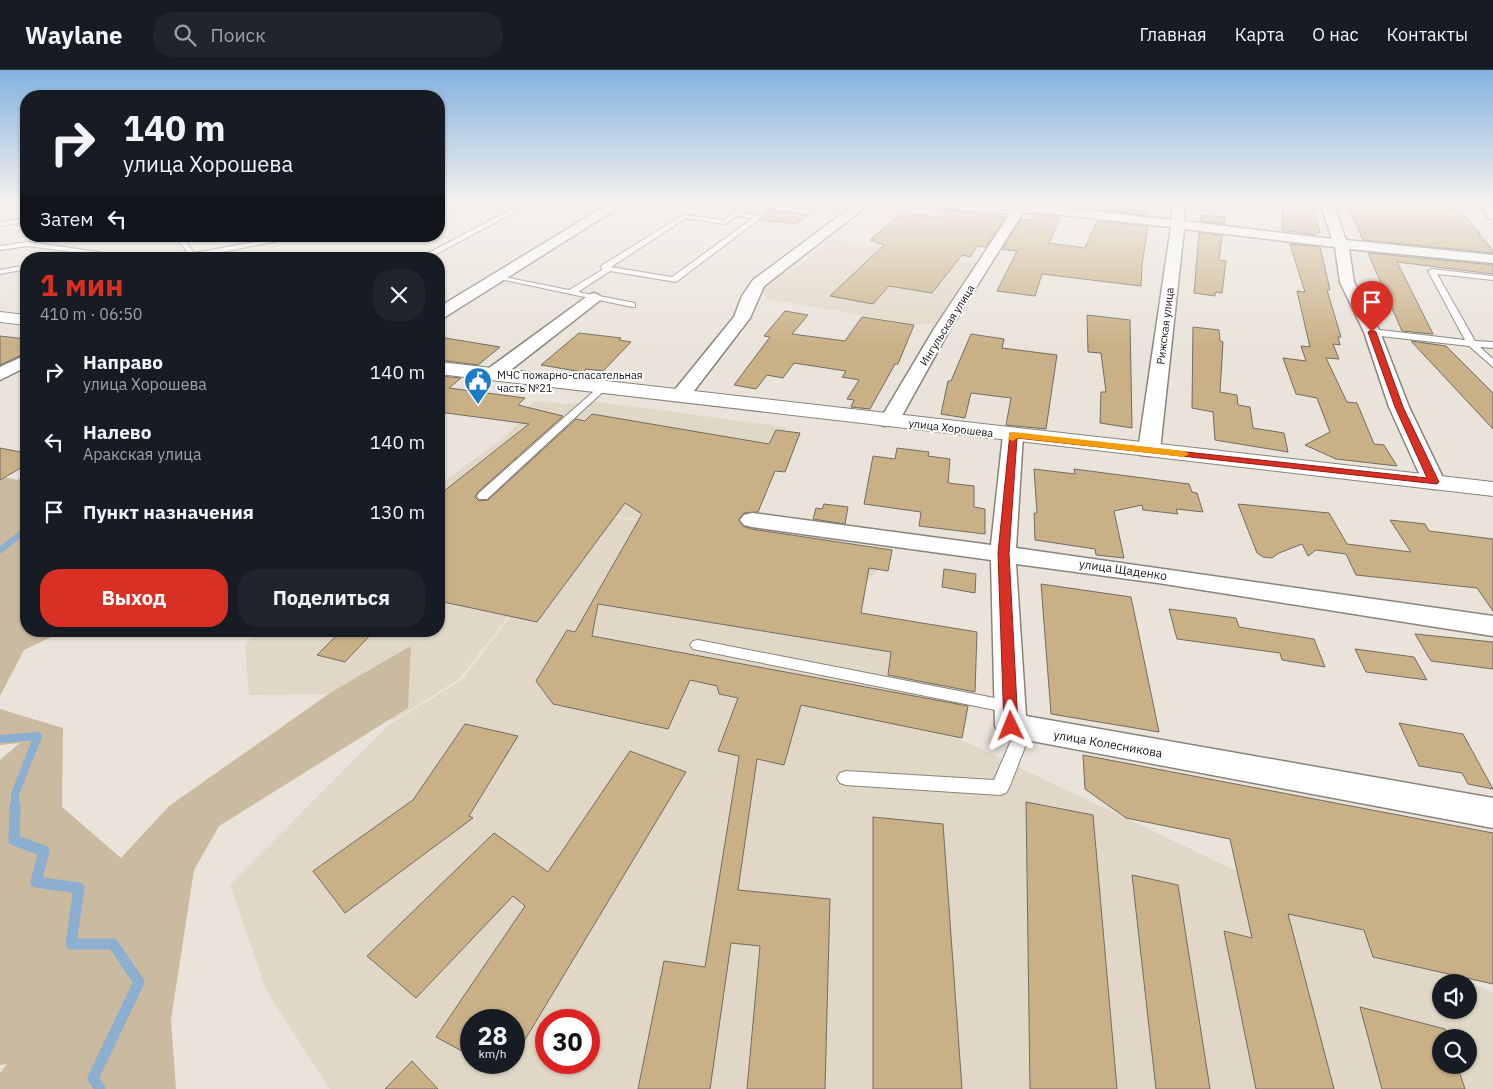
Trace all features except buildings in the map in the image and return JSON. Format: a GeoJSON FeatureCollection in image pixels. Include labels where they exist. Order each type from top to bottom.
{"type":"FeatureCollection","features":[{"type":"Feature","properties":{"kind":"main road"},"geometry":{"type":"LineString","coordinates":[[0,317],[20,319]]}},
{"type":"Feature","properties":{"kind":"main road","name":"улица Хорошева"},"geometry":{"type":"LineString","coordinates":[[445,369],[1493,489]]}},
{"type":"Feature","properties":{"kind":"street"},"geometry":{"type":"LineString","coordinates":[[445,310],[545,250]]}},
{"type":"Feature","properties":{"kind":"street"},"geometry":{"type":"LineString","coordinates":[[680,396],[742,318],[750,296],[758,283],[803,250]]}},
{"type":"Feature","properties":{"kind":"street","name":"Ингульская улица"},"geometry":{"type":"LineString","coordinates":[[885,420],[892,417],[942,329],[994,250]]}},
{"type":"Feature","properties":{"kind":"street","name":"Рижская улица"},"geometry":{"type":"LineString","coordinates":[[1149,450],[1174,250]]}},
{"type":"Feature","properties":{"kind":"street"},"geometry":{"type":"LineString","coordinates":[[1341,250],[1347,282],[1372,332],[1399,407],[1434,482]]}},
{"type":"Feature","properties":{"kind":"street"},"geometry":{"type":"LineString","coordinates":[[1397,250],[1493,259]]}},
{"type":"Feature","properties":{"kind":"street"},"geometry":{"type":"LineString","coordinates":[[492,375],[594,298]]}},
{"type":"Feature","properties":{"kind":"street"},"geometry":{"type":"LineString","coordinates":[[0,374],[20,363]]}},
{"type":"Feature","properties":{"kind":"street"},"geometry":{"type":"LineString","coordinates":[[1013,435],[1003,553],[1017,718]]}},
{"type":"Feature","properties":{"kind":"street","name":"улица Щаденко"},"geometry":{"type":"LineString","coordinates":[[752,520],[1003,553],[1493,626]]}},
{"type":"Feature","properties":{"kind":"street","name":"улица Колесникова"},"geometry":{"type":"LineString","coordinates":[[1017,718],[1493,813]]}},
{"type":"Feature","properties":{"kind":"lane"},"geometry":{"type":"LineString","coordinates":[[67,250],[85,252]]}},
{"type":"Feature","properties":{"kind":"lane"},"geometry":{"type":"LineString","coordinates":[[607,270],[604,268],[633,250]]}},
{"type":"Feature","properties":{"kind":"lane"},"geometry":{"type":"LineString","coordinates":[[570,293],[607,270],[673,280],[715,250]]}},
{"type":"Feature","properties":{"kind":"lane"},"geometry":{"type":"LineString","coordinates":[[0,272],[20,268]]}},
{"type":"Feature","properties":{"kind":"lane"},"geometry":{"type":"LineString","coordinates":[[1493,278],[1432,271],[1472,344],[1493,364]]}},
{"type":"Feature","properties":{"kind":"lane"},"geometry":{"type":"LineString","coordinates":[[499,278],[632,305]]}},
{"type":"Feature","properties":{"kind":"lane"},"geometry":{"type":"LineString","coordinates":[[1372,332],[1493,345]]}},
{"type":"Feature","properties":{"kind":"lane"},"geometry":{"type":"LineString","coordinates":[[483,496],[602,387]]}},
{"type":"Feature","properties":{"kind":"lane"},"geometry":{"type":"LineString","coordinates":[[698,645],[1017,718],[1000,788],[846,778]]}},
{"type":"Feature","properties":{"kind":"shaded area"},"geometry":{"type":"Polygon","coordinates":[[[819,250],[895,250],[976,263],[936,323],[917,325],[767,299],[760,289],[781,275],[788,274],[819,250]]]}},
{"type":"Feature","properties":{"kind":"shaded area"},"geometry":{"type":"Polygon","coordinates":[[[535,401],[564,404],[598,402],[786,427],[770,468],[763,468],[744,514],[734,513],[725,530],[580,512],[508,617],[459,679],[394,720],[329,694],[249,695],[245,646],[252,637],[445,637],[445,481],[502,439],[527,415],[521,414],[535,401]]]}},
{"type":"Feature","properties":{"kind":"shaded area"},"geometry":{"type":"Polygon","coordinates":[[[0,476],[17,480],[20,478],[20,637],[51,637],[24,650],[0,696],[0,476]]]}},
{"type":"Feature","properties":{"kind":"shaded area"},"geometry":{"type":"Polygon","coordinates":[[[580,514],[727,531],[880,568],[856,592],[854,611],[961,631],[957,738],[1453,974],[1432,974],[1432,1019],[1477,1019],[1477,985],[1493,993],[1493,1089],[330,1089],[267,992],[230,885],[390,724],[462,680],[510,617],[580,514]]]}},
{"type":"Feature","properties":{"kind":"shaded area"},"geometry":{"type":"Polygon","coordinates":[[[411,646],[408,708],[219,826],[194,870],[171,1020],[176,1089],[0,1089],[0,1073],[7,1064],[0,1065],[0,760],[20,743],[0,745],[0,709],[63,728],[62,807],[121,858],[169,806],[333,691],[411,646]]]}},
{"type":"Feature","properties":{"kind":"waterway"},"geometry":{"type":"LineString","coordinates":[[0,550],[20,535]]}},
{"type":"Feature","properties":{"kind":"waterway"},"geometry":{"type":"LineString","coordinates":[[0,739],[38,736],[15,794],[15,806]]}},
{"type":"Feature","properties":{"kind":"waterway"},"geometry":{"type":"LineString","coordinates":[[15,806],[14,840],[44,851],[36,882],[79,888],[71,944],[113,944],[139,982],[93,1078],[100,1089]]}},
{"type":"Feature","properties":{"kind":"slow traffic"},"geometry":{"type":"LineString","coordinates":[[1013,439],[1013,435],[1184,454]]}},
{"type":"Feature","properties":{"kind":"place","name":"МЧС пожарно-спасательная часть №21"},"geometry":{"type":"Point","coordinates":[478,405]}},
{"type":"Feature","properties":{"kind":"route"},"geometry":{"type":"LineString","coordinates":[[1011,726],[1003,553],[1013,435],[1434,482],[1399,407],[1372,332]]}}]}
